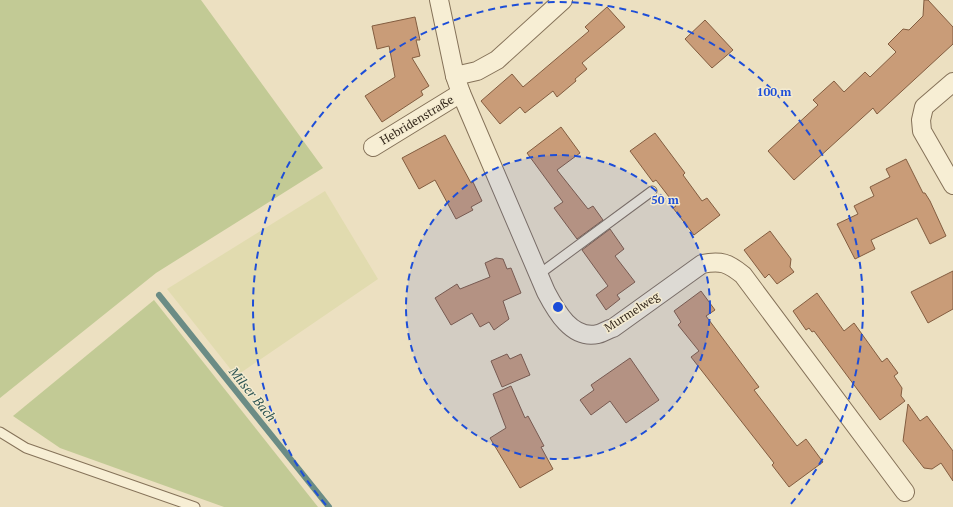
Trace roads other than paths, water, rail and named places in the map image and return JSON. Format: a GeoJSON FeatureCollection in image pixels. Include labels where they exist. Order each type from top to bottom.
{"type":"FeatureCollection","features":[{"type":"Feature","properties":{"kind":"street","name":"Murmelweg"},"geometry":{"type":"LineString","coordinates":[[439,0],[455,76],[461,94],[538,275],[550,301],[567,325],[583,334],[598,334],[613,328],[702,264],[715,261],[731,266],[743,275],[905,492]]}},
{"type":"Feature","properties":{"kind":"street","name":"Hebridenstraße"},"geometry":{"type":"LineString","coordinates":[[455,76],[477,71],[497,60],[563,0]]}},
{"type":"Feature","properties":{"kind":"street"},"geometry":{"type":"LineString","coordinates":[[953,82],[924,107],[920,120],[922,131],[953,185]]}},
{"type":"Feature","properties":{"kind":"street","name":"Hebridenstraße"},"geometry":{"type":"LineString","coordinates":[[373,147],[461,94]]}},
{"type":"Feature","properties":{"kind":"lane"},"geometry":{"type":"LineString","coordinates":[[538,275],[652,190]]}},
{"type":"Feature","properties":{"kind":"lane"},"geometry":{"type":"LineString","coordinates":[[0,432],[26,448],[195,507]]}},
{"type":"Feature","properties":{"kind":"waterway","name":"Milser Bach"},"geometry":{"type":"LineString","coordinates":[[159,295],[329,507]]}}]}
